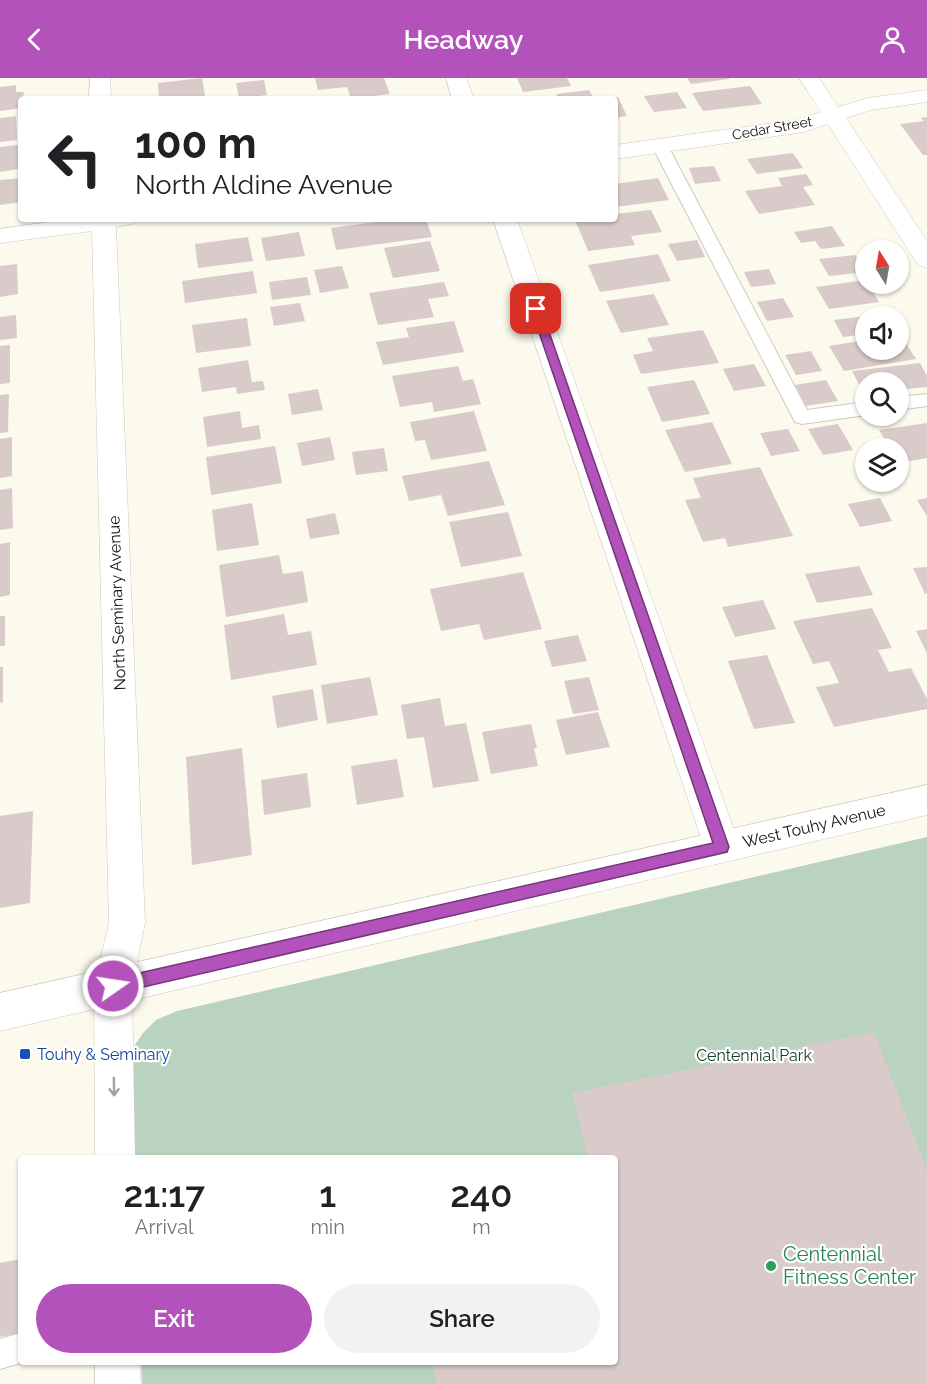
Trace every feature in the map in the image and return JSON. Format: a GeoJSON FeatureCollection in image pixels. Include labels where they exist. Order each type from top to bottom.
{"type":"FeatureCollection","features":[{"type":"Feature","properties":{"kind":"street"},"geometry":{"type":"LineString","coordinates":[[100,78],[100,96]]}},
{"type":"Feature","properties":{"kind":"street"},"geometry":{"type":"LineString","coordinates":[[456,78],[462,96]]}},
{"type":"Feature","properties":{"kind":"street"},"geometry":{"type":"LineString","coordinates":[[809,78],[927,260]]}},
{"type":"Feature","properties":{"kind":"street","name":"Cedar Street"},"geometry":{"type":"LineString","coordinates":[[618,152],[804,125],[868,104],[927,96]]}},
{"type":"Feature","properties":{"kind":"street"},"geometry":{"type":"LineString","coordinates":[[0,236],[96,222]]}},
{"type":"Feature","properties":{"kind":"street","name":"North Seminary Avenue"},"geometry":{"type":"LineString","coordinates":[[110,222],[127,923],[113,986],[115,1155]]}},
{"type":"Feature","properties":{"kind":"street"},"geometry":{"type":"LineString","coordinates":[[506,222],[722,847]]}},
{"type":"Feature","properties":{"kind":"street","name":"West Touhy Avenue"},"geometry":{"type":"LineString","coordinates":[[0,1012],[927,800]]}},
{"type":"Feature","properties":{"kind":"street"},"geometry":{"type":"LineString","coordinates":[[117,1365],[118,1384]]}},
{"type":"Feature","properties":{"kind":"lane"},"geometry":{"type":"LineString","coordinates":[[660,146],[802,417],[855,410]]}},
{"type":"Feature","properties":{"kind":"lane"},"geometry":{"type":"LineString","coordinates":[[909,402],[927,400]]}},
{"type":"Feature","properties":{"kind":"lane"},"geometry":{"type":"LineString","coordinates":[[0,1354],[18,1349]]}},
{"type":"Feature","properties":{"kind":"green space","name":"Centennial Park"},"geometry":{"type":"Polygon","coordinates":[[[927,837],[927,1384],[142,1384],[141,1365],[618,1365],[618,1155],[135,1155],[131,1051],[143,1033],[156,1020],[177,1011],[927,837]]]}},
{"type":"Feature","properties":{"kind":"building"},"geometry":{"type":"Polygon","coordinates":[[[202,78],[205,96],[159,96],[158,83],[202,78]]]}},
{"type":"Feature","properties":{"kind":"building"},"geometry":{"type":"Polygon","coordinates":[[[315,78],[384,78],[390,94],[350,96],[347,87],[318,90],[315,78]]]}},
{"type":"Feature","properties":{"kind":"building"},"geometry":{"type":"Polygon","coordinates":[[[517,78],[567,78],[571,86],[523,92],[517,78]]]}},
{"type":"Feature","properties":{"kind":"building"},"geometry":{"type":"Polygon","coordinates":[[[687,78],[729,78],[729,79],[691,84],[687,78]]]}},
{"type":"Feature","properties":{"kind":"building"},"geometry":{"type":"Polygon","coordinates":[[[264,80],[267,95],[239,96],[236,83],[264,80]]]}},
{"type":"Feature","properties":{"kind":"building"},"geometry":{"type":"Polygon","coordinates":[[[16,85],[16,92],[24,92],[23,96],[18,96],[18,108],[0,111],[0,87],[16,85]]]}},
{"type":"Feature","properties":{"kind":"building"},"geometry":{"type":"Polygon","coordinates":[[[750,86],[762,104],[703,111],[692,93],[750,86]]]}},
{"type":"Feature","properties":{"kind":"building"},"geometry":{"type":"Polygon","coordinates":[[[589,90],[592,96],[557,96],[556,94],[589,90]]]}},
{"type":"Feature","properties":{"kind":"building"},"geometry":{"type":"Polygon","coordinates":[[[677,92],[687,108],[654,112],[644,96],[677,92]]]}},
{"type":"Feature","properties":{"kind":"building"},"geometry":{"type":"Polygon","coordinates":[[[618,97],[627,116],[618,118],[618,97]]]}},
{"type":"Feature","properties":{"kind":"building"},"geometry":{"type":"Polygon","coordinates":[[[16,116],[17,140],[0,142],[0,118],[16,116]]]}},
{"type":"Feature","properties":{"kind":"building"},"geometry":{"type":"Polygon","coordinates":[[[927,117],[927,155],[923,155],[900,124],[924,121],[921,118],[927,117]]]}},
{"type":"Feature","properties":{"kind":"building"},"geometry":{"type":"Polygon","coordinates":[[[18,145],[18,169],[0,172],[0,147],[18,145]]]}},
{"type":"Feature","properties":{"kind":"building"},"geometry":{"type":"Polygon","coordinates":[[[793,153],[803,168],[757,174],[747,159],[793,153]]]}},
{"type":"Feature","properties":{"kind":"building"},"geometry":{"type":"Polygon","coordinates":[[[714,166],[721,181],[695,184],[689,168],[714,166]]]}},
{"type":"Feature","properties":{"kind":"building"},"geometry":{"type":"Polygon","coordinates":[[[806,174],[813,185],[803,187],[815,205],[759,214],[745,191],[782,186],[778,178],[806,174]]]}},
{"type":"Feature","properties":{"kind":"building"},"geometry":{"type":"Polygon","coordinates":[[[18,178],[18,202],[0,205],[0,180],[18,178]]]}},
{"type":"Feature","properties":{"kind":"building"},"geometry":{"type":"Polygon","coordinates":[[[658,178],[669,200],[618,207],[618,184],[658,178]]]}},
{"type":"Feature","properties":{"kind":"building"},"geometry":{"type":"Polygon","coordinates":[[[651,210],[662,232],[631,236],[635,245],[588,251],[576,222],[618,222],[618,214],[651,210]]]}},
{"type":"Feature","properties":{"kind":"building"},"geometry":{"type":"Polygon","coordinates":[[[376,222],[427,222],[432,237],[336,250],[331,228],[376,222]]]}},
{"type":"Feature","properties":{"kind":"building"},"geometry":{"type":"Polygon","coordinates":[[[832,226],[845,246],[821,249],[815,241],[801,243],[794,232],[832,226]]]}},
{"type":"Feature","properties":{"kind":"building"},"geometry":{"type":"Polygon","coordinates":[[[299,232],[305,256],[266,261],[261,238],[299,232]]]}},
{"type":"Feature","properties":{"kind":"building"},"geometry":{"type":"Polygon","coordinates":[[[248,237],[253,261],[198,268],[195,244],[248,237]]]}},
{"type":"Feature","properties":{"kind":"building"},"geometry":{"type":"Polygon","coordinates":[[[697,240],[705,257],[677,261],[668,244],[697,240]]]}},
{"type":"Feature","properties":{"kind":"building"},"geometry":{"type":"Polygon","coordinates":[[[430,241],[440,271],[393,278],[384,248],[430,241]]]}},
{"type":"Feature","properties":{"kind":"building"},"geometry":{"type":"Polygon","coordinates":[[[658,254],[671,281],[600,292],[588,265],[658,254]]]}},
{"type":"Feature","properties":{"kind":"building"},"geometry":{"type":"Polygon","coordinates":[[[855,255],[855,273],[829,276],[819,259],[855,255]]]}},
{"type":"Feature","properties":{"kind":"building"},"geometry":{"type":"Polygon","coordinates":[[[17,264],[18,294],[0,297],[0,266],[17,264]]]}},
{"type":"Feature","properties":{"kind":"building"},"geometry":{"type":"Polygon","coordinates":[[[342,266],[349,288],[320,293],[314,270],[342,266]]]}},
{"type":"Feature","properties":{"kind":"building"},"geometry":{"type":"Polygon","coordinates":[[[769,269],[776,284],[751,287],[744,272],[769,269]]]}},
{"type":"Feature","properties":{"kind":"building"},"geometry":{"type":"Polygon","coordinates":[[[253,271],[257,293],[185,303],[182,281],[253,271]]]}},
{"type":"Feature","properties":{"kind":"building"},"geometry":{"type":"Polygon","coordinates":[[[307,277],[311,295],[272,300],[269,282],[307,277]]]}},
{"type":"Feature","properties":{"kind":"building"},"geometry":{"type":"Polygon","coordinates":[[[444,282],[449,296],[428,299],[434,317],[378,325],[369,293],[444,282]]]}},
{"type":"Feature","properties":{"kind":"building"},"geometry":{"type":"Polygon","coordinates":[[[855,282],[855,294],[874,294],[879,302],[829,309],[816,287],[855,282]]]}},
{"type":"Feature","properties":{"kind":"building"},"geometry":{"type":"Polygon","coordinates":[[[654,294],[669,325],[621,333],[606,301],[654,294]]]}},
{"type":"Feature","properties":{"kind":"building"},"geometry":{"type":"Polygon","coordinates":[[[783,298],[794,317],[767,321],[757,302],[783,298]]]}},
{"type":"Feature","properties":{"kind":"building"},"geometry":{"type":"Polygon","coordinates":[[[300,303],[305,321],[274,326],[270,307],[300,303]]]}},
{"type":"Feature","properties":{"kind":"building"},"geometry":{"type":"Polygon","coordinates":[[[16,315],[17,338],[0,340],[0,317],[16,315]]]}},
{"type":"Feature","properties":{"kind":"building"},"geometry":{"type":"Polygon","coordinates":[[[855,317],[855,335],[843,337],[834,320],[855,317]]]}},
{"type":"Feature","properties":{"kind":"building"},"geometry":{"type":"Polygon","coordinates":[[[247,318],[251,346],[196,353],[192,325],[247,318]]]}},
{"type":"Feature","properties":{"kind":"building"},"geometry":{"type":"Polygon","coordinates":[[[454,321],[464,352],[383,365],[376,342],[409,337],[406,328],[454,321]]]}},
{"type":"Feature","properties":{"kind":"building"},"geometry":{"type":"Polygon","coordinates":[[[703,330],[719,363],[641,374],[633,355],[653,351],[647,338],[703,330]]]}},
{"type":"Feature","properties":{"kind":"building"},"geometry":{"type":"Polygon","coordinates":[[[855,342],[855,360],[909,360],[909,348],[916,359],[844,371],[829,346],[855,342]]]}},
{"type":"Feature","properties":{"kind":"building"},"geometry":{"type":"Polygon","coordinates":[[[10,345],[10,383],[0,384],[0,346],[10,345]]]}},
{"type":"Feature","properties":{"kind":"building"},"geometry":{"type":"Polygon","coordinates":[[[811,351],[822,371],[796,375],[785,355],[811,351]]]}},
{"type":"Feature","properties":{"kind":"building"},"geometry":{"type":"Polygon","coordinates":[[[248,360],[252,382],[263,381],[265,390],[237,394],[236,387],[202,392],[198,368],[248,360]]]}},
{"type":"Feature","properties":{"kind":"building"},"geometry":{"type":"Polygon","coordinates":[[[920,363],[927,376],[927,387],[909,389],[909,372],[855,372],[855,377],[852,371],[920,363]]]}},
{"type":"Feature","properties":{"kind":"building"},"geometry":{"type":"Polygon","coordinates":[[[754,364],[766,386],[734,391],[723,369],[754,364]]]}},
{"type":"Feature","properties":{"kind":"building"},"geometry":{"type":"Polygon","coordinates":[[[458,366],[463,381],[473,379],[481,404],[434,412],[432,402],[400,407],[392,376],[458,366]]]}},
{"type":"Feature","properties":{"kind":"building"},"geometry":{"type":"Polygon","coordinates":[[[694,380],[710,414],[662,422],[647,387],[694,380]]]}},
{"type":"Feature","properties":{"kind":"building"},"geometry":{"type":"Polygon","coordinates":[[[826,380],[838,401],[806,406],[795,385],[826,380]]]}},
{"type":"Feature","properties":{"kind":"building"},"geometry":{"type":"Polygon","coordinates":[[[318,389],[323,410],[292,415],[288,394],[318,389]]]}},
{"type":"Feature","properties":{"kind":"building"},"geometry":{"type":"Polygon","coordinates":[[[9,394],[8,432],[0,433],[0,395],[9,394]]]}},
{"type":"Feature","properties":{"kind":"building"},"geometry":{"type":"Polygon","coordinates":[[[240,411],[242,428],[259,425],[261,439],[207,447],[203,417],[240,411]]]}},
{"type":"Feature","properties":{"kind":"building"},"geometry":{"type":"Polygon","coordinates":[[[474,411],[487,451],[431,460],[425,440],[415,441],[410,422],[474,411]]]}},
{"type":"Feature","properties":{"kind":"building"},"geometry":{"type":"Polygon","coordinates":[[[712,422],[732,464],[685,472],[665,430],[712,422]]]}},
{"type":"Feature","properties":{"kind":"building"},"geometry":{"type":"Polygon","coordinates":[[[927,423],[927,458],[909,461],[909,438],[884,438],[879,430],[927,423]]]}},
{"type":"Feature","properties":{"kind":"building"},"geometry":{"type":"Polygon","coordinates":[[[838,424],[853,450],[823,455],[808,429],[838,424]]]}},
{"type":"Feature","properties":{"kind":"building"},"geometry":{"type":"Polygon","coordinates":[[[788,429],[800,451],[771,456],[760,433],[788,429]]]}},
{"type":"Feature","properties":{"kind":"building"},"geometry":{"type":"Polygon","coordinates":[[[12,437],[12,476],[0,478],[0,439],[12,437]]]}},
{"type":"Feature","properties":{"kind":"building"},"geometry":{"type":"Polygon","coordinates":[[[330,437],[335,460],[302,466],[297,443],[330,437]]]}},
{"type":"Feature","properties":{"kind":"building"},"geometry":{"type":"Polygon","coordinates":[[[275,446],[282,483],[211,495],[206,457],[275,446]]]}},
{"type":"Feature","properties":{"kind":"building"},"geometry":{"type":"Polygon","coordinates":[[[384,448],[388,471],[356,475],[352,452],[384,448]]]}},
{"type":"Feature","properties":{"kind":"building"},"geometry":{"type":"Polygon","coordinates":[[[489,461],[505,505],[448,516],[441,495],[409,501],[402,476],[489,461]]]}},
{"type":"Feature","properties":{"kind":"building"},"geometry":{"type":"Polygon","coordinates":[[[760,467],[793,536],[728,547],[725,538],[703,542],[685,500],[701,498],[693,478],[760,467]]]}},
{"type":"Feature","properties":{"kind":"building"},"geometry":{"type":"Polygon","coordinates":[[[12,488],[13,528],[0,530],[0,490],[12,488]]]}},
{"type":"Feature","properties":{"kind":"building"},"geometry":{"type":"Polygon","coordinates":[[[880,498],[892,521],[860,527],[848,504],[880,498]]]}},
{"type":"Feature","properties":{"kind":"building"},"geometry":{"type":"Polygon","coordinates":[[[927,498],[927,516],[917,500],[927,498]]]}},
{"type":"Feature","properties":{"kind":"building"},"geometry":{"type":"Polygon","coordinates":[[[252,503],[259,545],[217,551],[212,510],[252,503]]]}},
{"type":"Feature","properties":{"kind":"building"},"geometry":{"type":"Polygon","coordinates":[[[508,512],[522,556],[461,567],[449,522],[508,512]]]}},
{"type":"Feature","properties":{"kind":"building"},"geometry":{"type":"Polygon","coordinates":[[[335,513],[340,534],[310,539],[306,519],[335,513]]]}},
{"type":"Feature","properties":{"kind":"building"},"geometry":{"type":"Polygon","coordinates":[[[10,542],[10,595],[0,597],[0,544],[10,542]]]}},
{"type":"Feature","properties":{"kind":"building"},"geometry":{"type":"Polygon","coordinates":[[[279,555],[283,574],[303,571],[308,602],[226,617],[219,565],[279,555]]]}},
{"type":"Feature","properties":{"kind":"building"},"geometry":{"type":"Polygon","coordinates":[[[859,566],[873,595],[817,603],[805,574],[859,566]]]}},
{"type":"Feature","properties":{"kind":"building"},"geometry":{"type":"Polygon","coordinates":[[[927,567],[927,593],[925,594],[913,568],[927,567]]]}},
{"type":"Feature","properties":{"kind":"building"},"geometry":{"type":"Polygon","coordinates":[[[523,572],[542,629],[484,640],[479,624],[441,631],[430,589],[523,572]]]}},
{"type":"Feature","properties":{"kind":"building"},"geometry":{"type":"Polygon","coordinates":[[[763,600],[776,629],[735,637],[722,607],[763,600]]]}},
{"type":"Feature","properties":{"kind":"building"},"geometry":{"type":"Polygon","coordinates":[[[872,608],[892,648],[878,650],[889,672],[911,668],[927,699],[927,709],[834,727],[816,687],[839,683],[829,661],[813,664],[793,621],[872,608]]]}},
{"type":"Feature","properties":{"kind":"building"},"geometry":{"type":"Polygon","coordinates":[[[284,614],[288,635],[311,631],[317,665],[231,680],[224,625],[284,614]]]}},
{"type":"Feature","properties":{"kind":"building"},"geometry":{"type":"Polygon","coordinates":[[[0,616],[5,616],[5,646],[0,646],[0,616]]]}},
{"type":"Feature","properties":{"kind":"building"},"geometry":{"type":"Polygon","coordinates":[[[927,629],[927,653],[916,631],[927,629]]]}},
{"type":"Feature","properties":{"kind":"building"},"geometry":{"type":"Polygon","coordinates":[[[578,635],[587,661],[552,667],[544,641],[578,635]]]}},
{"type":"Feature","properties":{"kind":"building"},"geometry":{"type":"Polygon","coordinates":[[[767,655],[795,723],[754,729],[728,661],[767,655]]]}},
{"type":"Feature","properties":{"kind":"building"},"geometry":{"type":"Polygon","coordinates":[[[0,667],[3,667],[3,702],[0,703],[0,667]]]}},
{"type":"Feature","properties":{"kind":"building"},"geometry":{"type":"Polygon","coordinates":[[[370,677],[378,715],[327,724],[321,685],[370,677]]]}},
{"type":"Feature","properties":{"kind":"building"},"geometry":{"type":"Polygon","coordinates":[[[589,677],[599,710],[573,714],[564,681],[589,677]]]}},
{"type":"Feature","properties":{"kind":"building"},"geometry":{"type":"Polygon","coordinates":[[[313,689],[318,720],[277,728],[272,696],[313,689]]]}},
{"type":"Feature","properties":{"kind":"building"},"geometry":{"type":"Polygon","coordinates":[[[440,698],[445,726],[466,723],[479,781],[433,788],[424,737],[407,739],[401,705],[440,698]]]}},
{"type":"Feature","properties":{"kind":"building"},"geometry":{"type":"Polygon","coordinates":[[[598,712],[610,747],[566,755],[556,720],[598,712]]]}},
{"type":"Feature","properties":{"kind":"building"},"geometry":{"type":"Polygon","coordinates":[[[531,724],[537,748],[534,748],[538,766],[491,774],[482,732],[531,724]]]}},
{"type":"Feature","properties":{"kind":"building"},"geometry":{"type":"Polygon","coordinates":[[[242,748],[252,855],[192,865],[186,757],[242,748]]]}},
{"type":"Feature","properties":{"kind":"building"},"geometry":{"type":"Polygon","coordinates":[[[397,759],[404,797],[357,805],[351,766],[397,759]]]}},
{"type":"Feature","properties":{"kind":"building"},"geometry":{"type":"Polygon","coordinates":[[[307,773],[311,807],[264,815],[261,780],[307,773]]]}},
{"type":"Feature","properties":{"kind":"building"},"geometry":{"type":"Polygon","coordinates":[[[33,811],[30,903],[0,908],[0,816],[33,811]]]}},
{"type":"Feature","properties":{"kind":"building","name":"Centennial Fitness Center"},"geometry":{"type":"Polygon","coordinates":[[[874,1032],[927,1170],[927,1384],[436,1384],[433,1365],[618,1365],[618,1155],[587,1155],[572,1093],[874,1032]]]}},
{"type":"Feature","properties":{"kind":"building"},"geometry":{"type":"Polygon","coordinates":[[[18,1260],[18,1333],[0,1337],[0,1263],[18,1260]]]}},
{"type":"Feature","properties":{"kind":"place","name":"Touhy & Seminary"},"geometry":{"type":"Point","coordinates":[25,1054]}},
{"type":"Feature","properties":{"kind":"place","name":"Centennial Fitness Center"},"geometry":{"type":"Point","coordinates":[771,1266]}},
{"type":"Feature","properties":{"kind":"route"},"geometry":{"type":"LineString","coordinates":[[113,986],[722,847],[536,309]]}}]}
